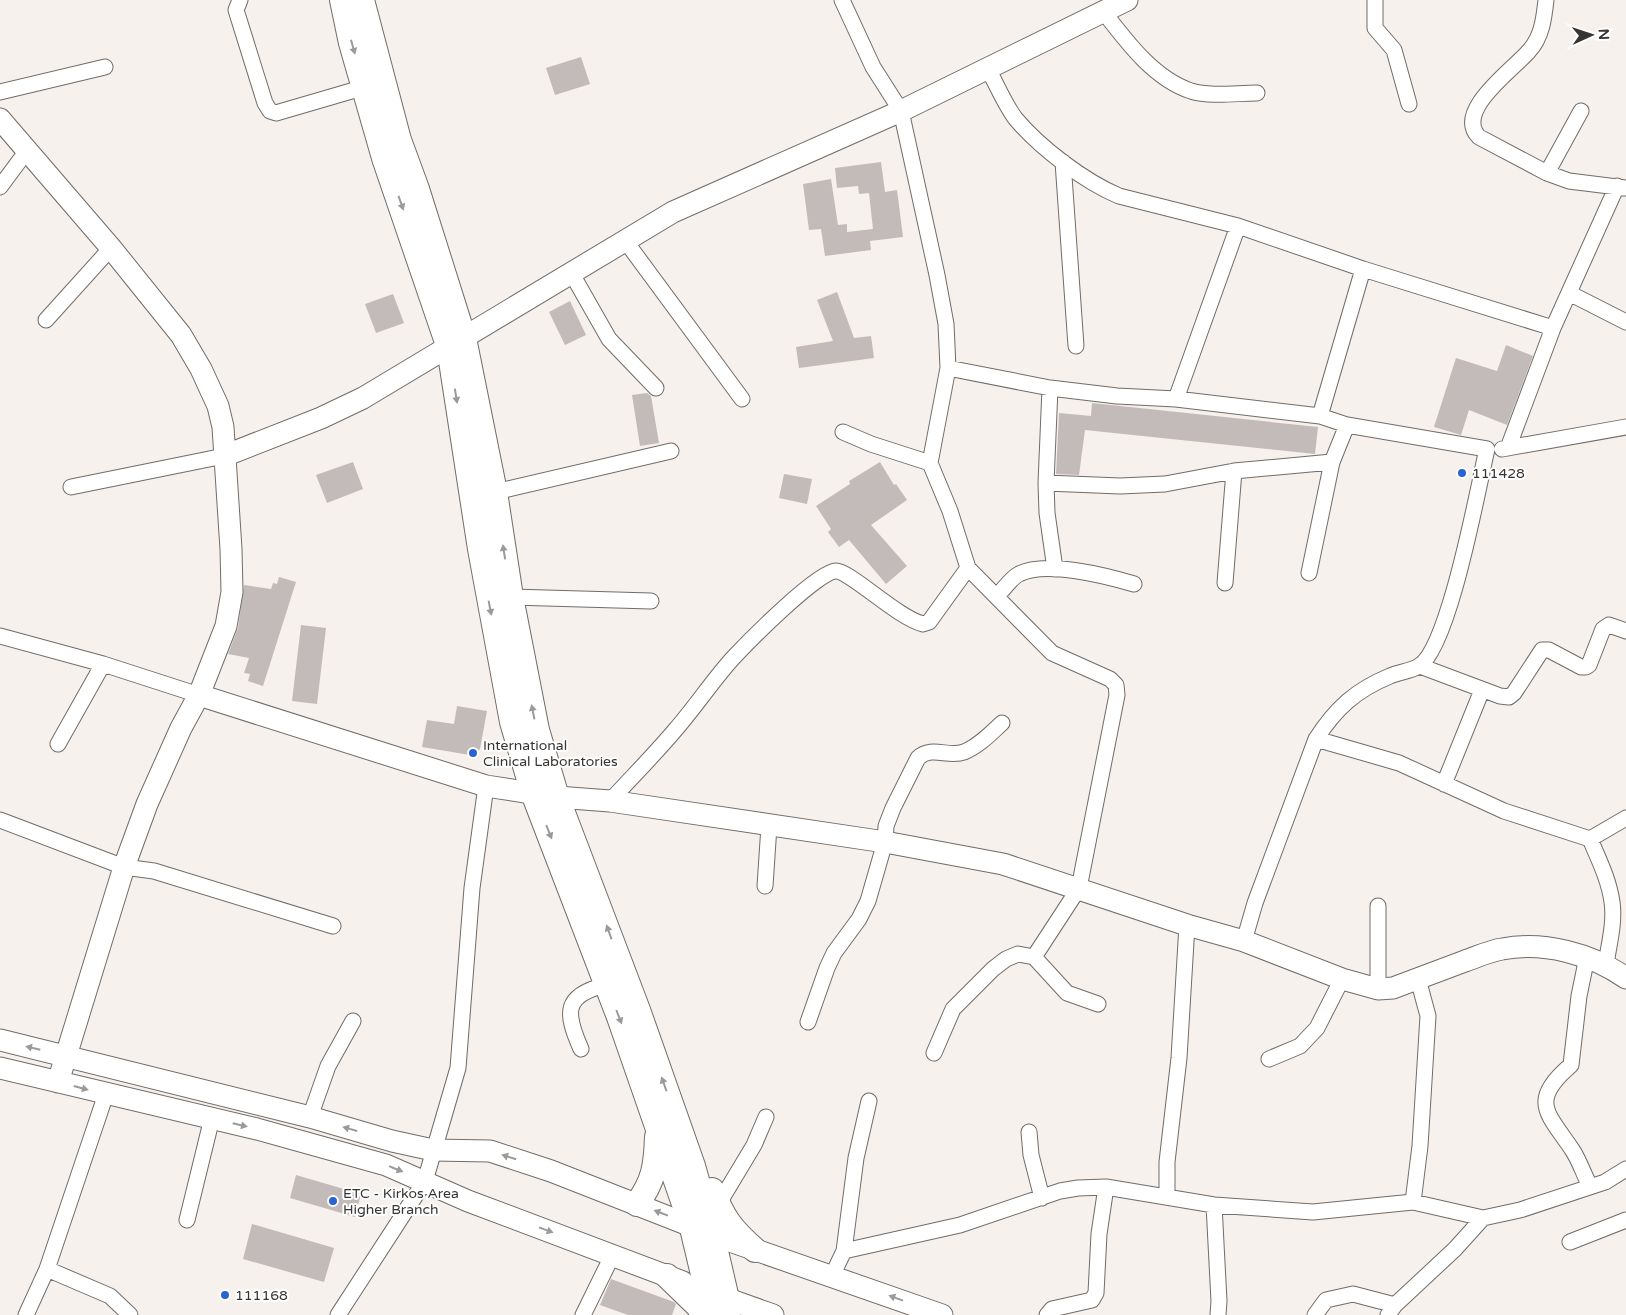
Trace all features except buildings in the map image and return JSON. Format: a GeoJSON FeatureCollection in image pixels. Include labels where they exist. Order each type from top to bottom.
{"type":"FeatureCollection","features":[{"type":"Feature","properties":{"kind":"main road"},"geometry":{"type":"LineString","coordinates":[[342,0],[351,43],[384,158],[457,343],[489,601],[512,722],[533,793],[606,985],[668,1126],[696,1146],[718,1206],[730,1227],[755,1250]]}},
{"type":"Feature","properties":{"kind":"main road"},"geometry":{"type":"LineString","coordinates":[[362,0],[399,140],[417,189],[495,492],[511,597],[537,730],[557,797],[587,872],[702,1229],[721,1302],[708,1315]]}},
{"type":"Feature","properties":{"kind":"main road"},"geometry":{"type":"LineString","coordinates":[[637,1204],[649,1187],[668,1126]]}},
{"type":"Feature","properties":{"kind":"main road"},"geometry":{"type":"LineString","coordinates":[[667,1276],[698,1306],[703,1315]]}},
{"type":"Feature","properties":{"kind":"street"},"geometry":{"type":"LineString","coordinates":[[240,0],[236,10],[265,103],[270,111],[276,113],[365,87]]}},
{"type":"Feature","properties":{"kind":"street"},"geometry":{"type":"LineString","coordinates":[[842,0],[874,67],[901,111],[938,275],[946,324],[948,368],[930,463],[950,511],[968,568],[1052,653],[1110,679],[1116,685],[1117,695],[1079,888],[1034,957]]}},
{"type":"Feature","properties":{"kind":"street"},"geometry":{"type":"LineString","coordinates":[[72,487],[224,456],[321,418],[363,398],[457,343],[572,274],[624,239],[673,212],[901,111],[987,67],[1127,0]]}},
{"type":"Feature","properties":{"kind":"street"},"geometry":{"type":"LineString","coordinates":[[1375,0],[1375,28],[1394,50],[1409,104]]}},
{"type":"Feature","properties":{"kind":"street"},"geometry":{"type":"LineString","coordinates":[[1508,448],[1553,328],[1621,187],[1569,181],[1547,173],[1479,137],[1473,131],[1472,122],[1478,108],[1496,81],[1529,51],[1534,44],[1543,24],[1546,0]]}},
{"type":"Feature","properties":{"kind":"street"},"geometry":{"type":"LineString","coordinates":[[1103,11],[1128,43],[1178,85],[1192,91],[1207,93],[1257,93]]}},
{"type":"Feature","properties":{"kind":"street"},"geometry":{"type":"LineString","coordinates":[[0,92],[105,67]]}},
{"type":"Feature","properties":{"kind":"street"},"geometry":{"type":"LineString","coordinates":[[987,67],[1015,117],[1063,162],[1102,189],[1119,196],[1238,226],[1363,269],[1553,328]]}},
{"type":"Feature","properties":{"kind":"street"},"geometry":{"type":"LineString","coordinates":[[1547,173],[1581,111]]}},
{"type":"Feature","properties":{"kind":"street"},"geometry":{"type":"LineString","coordinates":[[0,120],[111,248],[181,336],[200,369],[218,406],[223,428],[231,549],[232,592],[226,626],[199,695],[181,728],[147,804],[124,867],[58,1082]]}},
{"type":"Feature","properties":{"kind":"street"},"geometry":{"type":"LineString","coordinates":[[0,187],[26,152]]}},
{"type":"Feature","properties":{"kind":"street"},"geometry":{"type":"LineString","coordinates":[[1063,162],[1076,346]]}},
{"type":"Feature","properties":{"kind":"street"},"geometry":{"type":"LineString","coordinates":[[1176,399],[1238,226]]}},
{"type":"Feature","properties":{"kind":"street"},"geometry":{"type":"LineString","coordinates":[[624,239],[742,400]]}},
{"type":"Feature","properties":{"kind":"street"},"geometry":{"type":"LineString","coordinates":[[46,320],[111,248]]}},
{"type":"Feature","properties":{"kind":"street"},"geometry":{"type":"LineString","coordinates":[[1320,416],[1363,269]]}},
{"type":"Feature","properties":{"kind":"street"},"geometry":{"type":"LineString","coordinates":[[572,274],[609,339],[656,388]]}},
{"type":"Feature","properties":{"kind":"street"},"geometry":{"type":"LineString","coordinates":[[1569,292],[1626,322]]}},
{"type":"Feature","properties":{"kind":"street"},"geometry":{"type":"LineString","coordinates":[[948,368],[1050,388],[1117,396],[1176,399],[1320,416],[1347,425],[1486,450],[1508,448],[1626,427]]}},
{"type":"Feature","properties":{"kind":"street"},"geometry":{"type":"LineString","coordinates":[[1050,388],[1046,483],[1055,569]]}},
{"type":"Feature","properties":{"kind":"street"},"geometry":{"type":"LineString","coordinates":[[1309,573],[1332,462],[1347,425]]}},
{"type":"Feature","properties":{"kind":"street"},"geometry":{"type":"LineString","coordinates":[[843,432],[871,444],[930,463]]}},
{"type":"Feature","properties":{"kind":"street"},"geometry":{"type":"LineString","coordinates":[[1244,941],[1255,903],[1316,739],[1332,714],[1354,695],[1376,682],[1420,666],[1430,654],[1438,639],[1457,577],[1486,450]]}},
{"type":"Feature","properties":{"kind":"street"},"geometry":{"type":"LineString","coordinates":[[495,492],[671,451]]}},
{"type":"Feature","properties":{"kind":"street"},"geometry":{"type":"LineString","coordinates":[[1046,483],[1120,486],[1165,484],[1234,471],[1332,462]]}},
{"type":"Feature","properties":{"kind":"street"},"geometry":{"type":"LineString","coordinates":[[1225,583],[1234,471]]}},
{"type":"Feature","properties":{"kind":"street"},"geometry":{"type":"LineString","coordinates":[[610,801],[675,729],[734,658],[801,592],[826,574],[836,571],[846,574],[883,603],[923,624],[929,622],[968,568]]}},
{"type":"Feature","properties":{"kind":"street"},"geometry":{"type":"LineString","coordinates":[[997,596],[1016,575],[1041,568],[1102,574],[1134,584]]}},
{"type":"Feature","properties":{"kind":"street"},"geometry":{"type":"LineString","coordinates":[[511,597],[651,601]]}},
{"type":"Feature","properties":{"kind":"street"},"geometry":{"type":"LineString","coordinates":[[1420,666],[1482,690],[1509,697],[1514,693],[1542,650],[1549,650],[1586,668],[1589,665],[1603,628],[1609,625],[1626,631]]}},
{"type":"Feature","properties":{"kind":"street"},"geometry":{"type":"LineString","coordinates":[[0,636],[103,664],[486,786],[557,797],[610,801],[885,842],[1003,864],[1187,925],[1244,941],[1342,979],[1378,989],[1393,988],[1500,949],[1523,946],[1548,948],[1596,961],[1626,978]]}},
{"type":"Feature","properties":{"kind":"street"},"geometry":{"type":"LineString","coordinates":[[58,744],[103,664]]}},
{"type":"Feature","properties":{"kind":"street"},"geometry":{"type":"LineString","coordinates":[[1444,784],[1482,690]]}},
{"type":"Feature","properties":{"kind":"street"},"geometry":{"type":"LineString","coordinates":[[808,1022],[826,968],[834,953],[859,919],[868,901],[885,842],[886,826],[892,808],[918,758],[924,753],[954,754],[964,752],[1002,723]]}},
{"type":"Feature","properties":{"kind":"street"},"geometry":{"type":"LineString","coordinates":[[1316,739],[1399,763],[1504,812],[1590,839],[1626,818]]}},
{"type":"Feature","properties":{"kind":"street"},"geometry":{"type":"LineString","coordinates":[[338,1315],[425,1181],[458,1068],[472,888],[486,786]]}},
{"type":"Feature","properties":{"kind":"street"},"geometry":{"type":"LineString","coordinates":[[0,820],[124,867],[154,871],[333,926]]}},
{"type":"Feature","properties":{"kind":"street"},"geometry":{"type":"LineString","coordinates":[[765,886],[769,826]]}},
{"type":"Feature","properties":{"kind":"street"},"geometry":{"type":"LineString","coordinates":[[1590,839],[1607,880],[1612,903],[1612,924],[1579,996],[1571,1065],[1553,1081],[1547,1094],[1546,1104],[1548,1116],[1574,1152],[1590,1186]]}},
{"type":"Feature","properties":{"kind":"street"},"geometry":{"type":"LineString","coordinates":[[1378,906],[1378,989]]}},
{"type":"Feature","properties":{"kind":"street"},"geometry":{"type":"LineString","coordinates":[[1167,1197],[1167,1162],[1179,1058],[1187,925]]}},
{"type":"Feature","properties":{"kind":"street"},"geometry":{"type":"LineString","coordinates":[[934,1053],[953,1009],[987,974],[1006,959],[1018,954],[1034,957],[1067,994],[1098,1004]]}},
{"type":"Feature","properties":{"kind":"street"},"geometry":{"type":"LineString","coordinates":[[1269,1059],[1300,1046],[1317,1028],[1342,979]]}},
{"type":"Feature","properties":{"kind":"street"},"geometry":{"type":"LineString","coordinates":[[1412,1202],[1420,1146],[1428,1023],[1426,1004],[1418,979]]}},
{"type":"Feature","properties":{"kind":"street"},"geometry":{"type":"LineString","coordinates":[[581,1050],[570,1019],[571,1007],[577,997],[585,990],[606,985]]}},
{"type":"Feature","properties":{"kind":"street"},"geometry":{"type":"LineString","coordinates":[[310,1117],[328,1066],[353,1020]]}},
{"type":"Feature","properties":{"kind":"street"},"geometry":{"type":"LineString","coordinates":[[0,1040],[310,1117],[392,1141],[433,1150],[490,1151],[551,1171],[755,1250],[942,1315]]}},
{"type":"Feature","properties":{"kind":"street"},"geometry":{"type":"LineString","coordinates":[[0,1068],[257,1128],[386,1166],[425,1181],[468,1201],[613,1254],[667,1276],[721,1302],[773,1315]]}},
{"type":"Feature","properties":{"kind":"street"},"geometry":{"type":"LineString","coordinates":[[26,1315],[47,1269],[106,1094]]}},
{"type":"Feature","properties":{"kind":"street"},"geometry":{"type":"LineString","coordinates":[[832,1276],[844,1251],[856,1158],[869,1101]]}},
{"type":"Feature","properties":{"kind":"street"},"geometry":{"type":"LineString","coordinates":[[718,1206],[754,1146],[766,1117]]}},
{"type":"Feature","properties":{"kind":"street"},"geometry":{"type":"LineString","coordinates":[[187,1220],[212,1118]]}},
{"type":"Feature","properties":{"kind":"street"},"geometry":{"type":"LineString","coordinates":[[1030,1132],[1031,1155],[1042,1198]]}},
{"type":"Feature","properties":{"kind":"street"},"geometry":{"type":"LineString","coordinates":[[844,1251],[960,1225],[1078,1188],[1106,1187],[1214,1205],[1313,1212],[1412,1202],[1483,1218],[1520,1210],[1605,1182],[1626,1169]]}},
{"type":"Feature","properties":{"kind":"street"},"geometry":{"type":"LineString","coordinates":[[1047,1315],[1052,1309],[1092,1300],[1096,1293],[1098,1234],[1106,1187]]}},
{"type":"Feature","properties":{"kind":"street"},"geometry":{"type":"LineString","coordinates":[[1214,1205],[1219,1301],[1218,1315]]}},
{"type":"Feature","properties":{"kind":"street"},"geometry":{"type":"LineString","coordinates":[[1315,1315],[1326,1300],[1338,1295],[1352,1294],[1392,1310],[1455,1249],[1483,1218]]}},
{"type":"Feature","properties":{"kind":"street"},"geometry":{"type":"LineString","coordinates":[[1570,1242],[1626,1220]]}},
{"type":"Feature","properties":{"kind":"street"},"geometry":{"type":"LineString","coordinates":[[582,1315],[613,1254]]}},
{"type":"Feature","properties":{"kind":"street"},"geometry":{"type":"LineString","coordinates":[[47,1269],[110,1296],[130,1315]]}},
{"type":"Feature","properties":{"kind":"place","name":"111428"},"geometry":{"type":"Point","coordinates":[1462,473]}},
{"type":"Feature","properties":{"kind":"place","name":"International Clinical Laboratories"},"geometry":{"type":"Point","coordinates":[473,753]}},
{"type":"Feature","properties":{"kind":"place","name":"ETC - Kirkos Area Higher Branch"},"geometry":{"type":"Point","coordinates":[333,1201]}},
{"type":"Feature","properties":{"kind":"place","name":"111168"},"geometry":{"type":"Point","coordinates":[225,1295]}}]}
